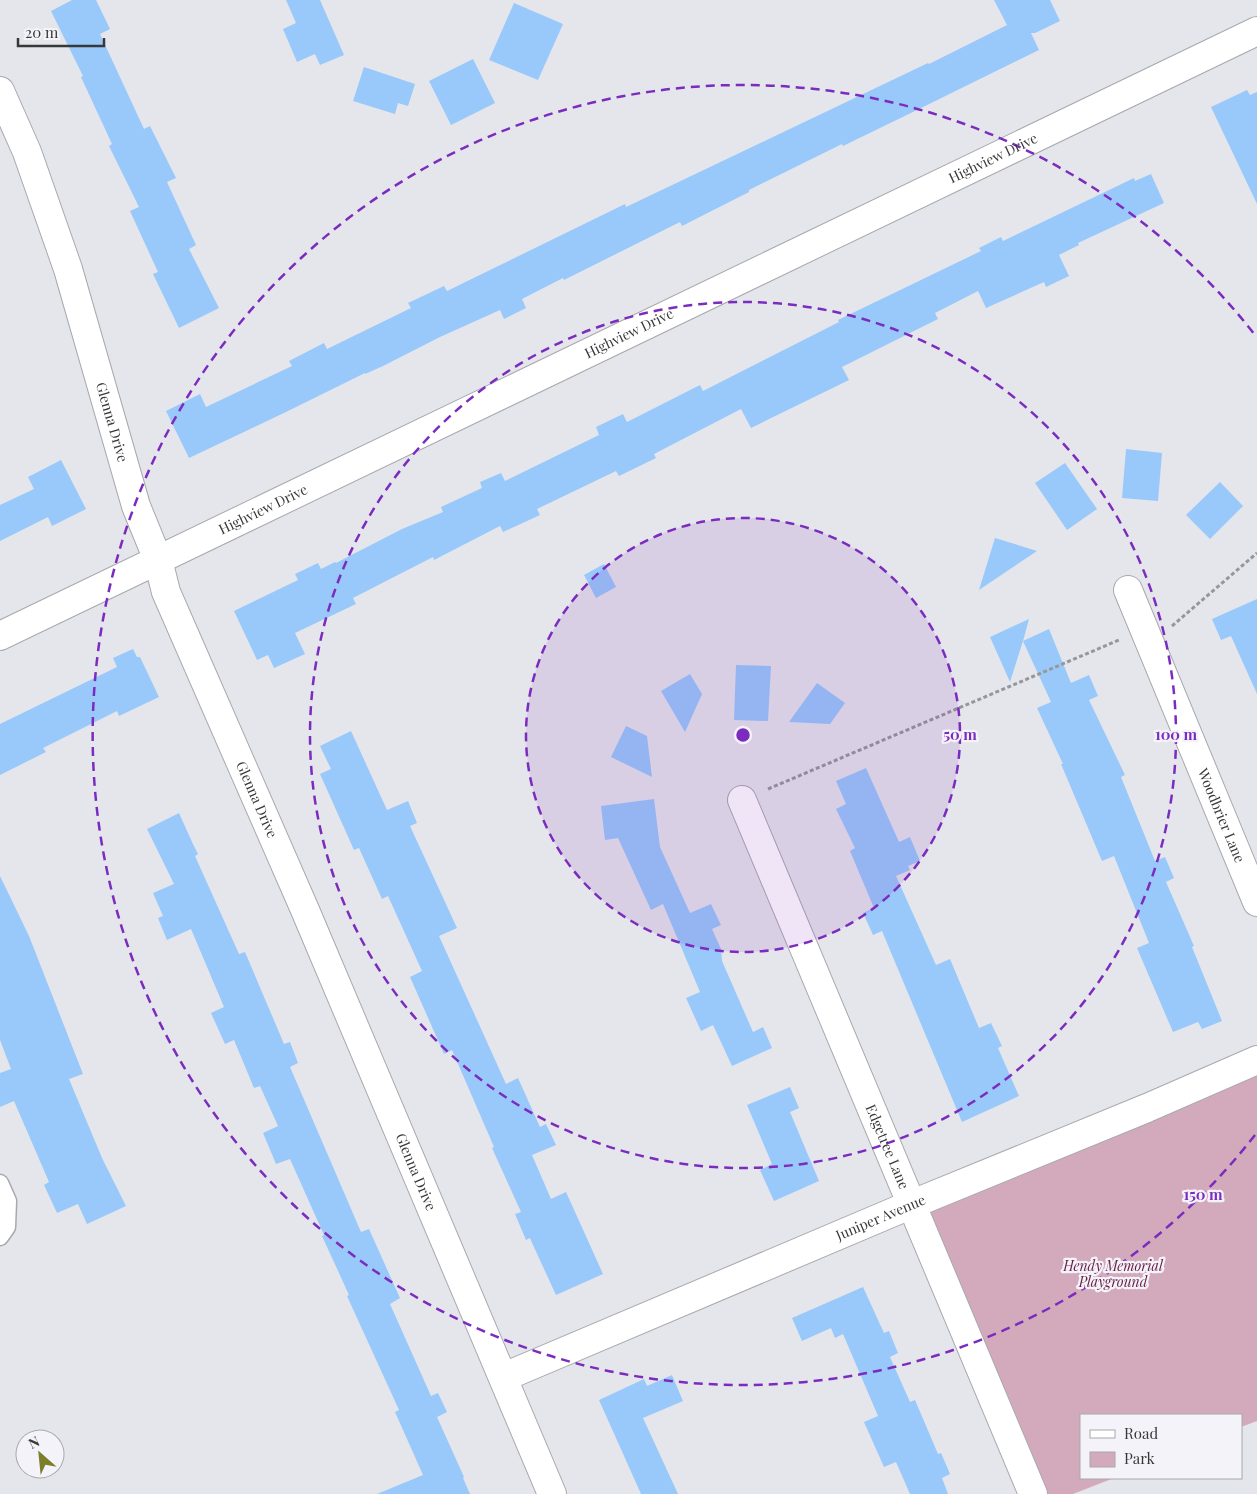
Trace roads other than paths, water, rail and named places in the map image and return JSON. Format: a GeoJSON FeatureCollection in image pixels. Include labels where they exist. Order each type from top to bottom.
{"type":"FeatureCollection","features":[{"type":"Feature","properties":{"kind":"street","name":"Highview Drive"},"geometry":{"type":"LineString","coordinates":[[0,636],[1257,31]]}},
{"type":"Feature","properties":{"kind":"street","name":"Glenna Drive"},"geometry":{"type":"LineString","coordinates":[[0,91],[27,152],[68,269],[136,506],[158,560],[166,592],[301,900],[552,1494]]}},
{"type":"Feature","properties":{"kind":"street","name":"Woodbrier Lane"},"geometry":{"type":"LineString","coordinates":[[1128,590],[1257,902]]}},
{"type":"Feature","properties":{"kind":"street","name":"Edgetree Lane"},"geometry":{"type":"LineString","coordinates":[[742,800],[910,1205],[1033,1494]]}},
{"type":"Feature","properties":{"kind":"street","name":"Juniper Avenue"},"geometry":{"type":"LineString","coordinates":[[504,1377],[910,1205],[1147,1108],[1257,1060]]}},
{"type":"Feature","properties":{"kind":"lane"},"geometry":{"type":"LineString","coordinates":[[0,1183],[8,1201],[7,1227],[0,1237]]}},
{"type":"Feature","properties":{"kind":"park label","name":"Hendy Memorial Playground"},"geometry":{"type":"Point","coordinates":[1113,1274]}}]}
